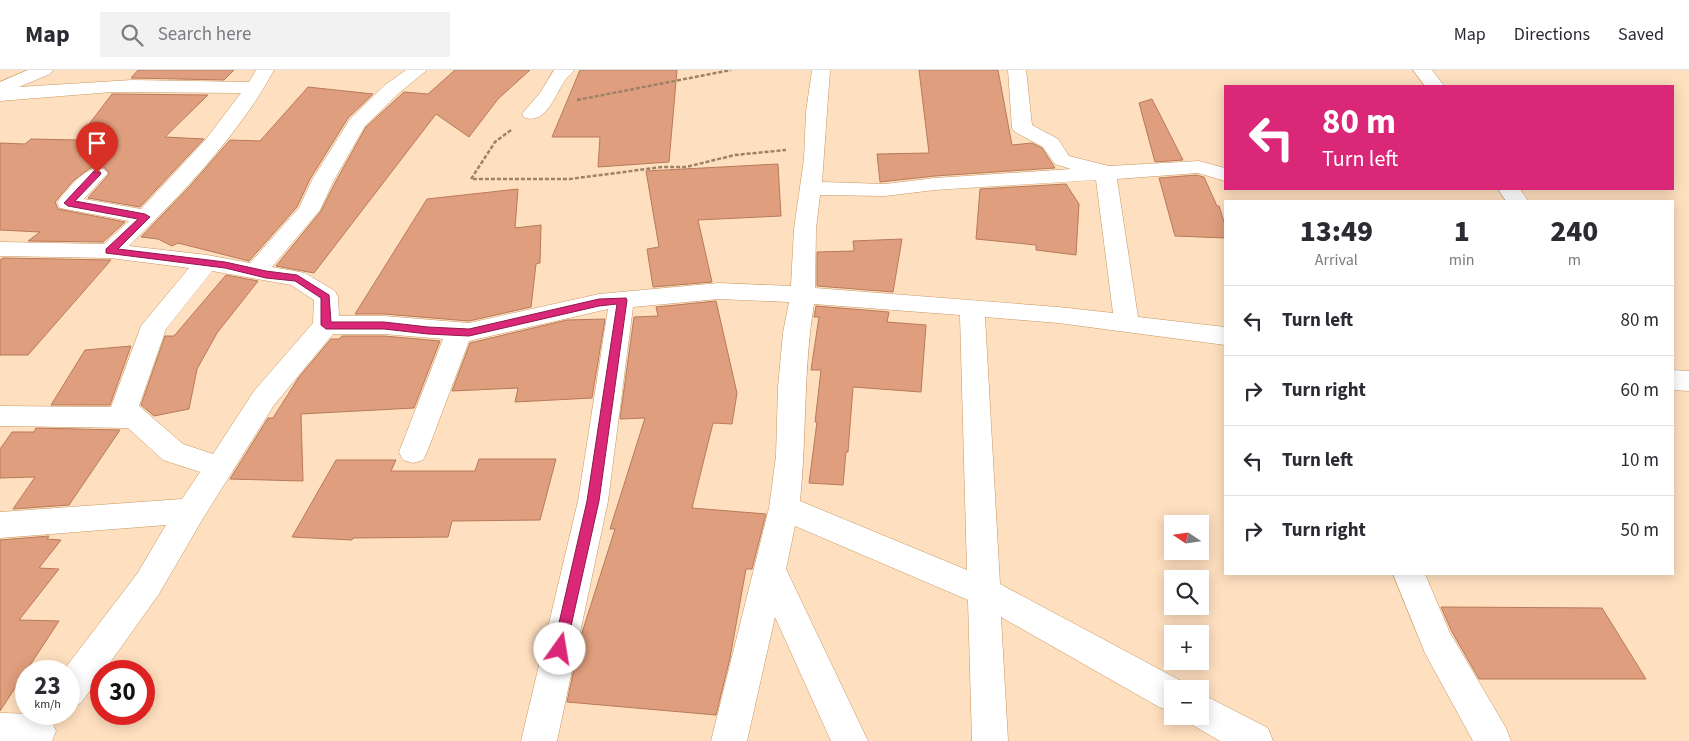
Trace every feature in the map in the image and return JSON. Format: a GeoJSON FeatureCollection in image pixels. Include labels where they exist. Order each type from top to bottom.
{"type":"FeatureCollection","features":[{"type":"Feature","properties":{"kind":"street"},"geometry":{"type":"LineString","coordinates":[[0,88],[44,70]]}},
{"type":"Feature","properties":{"kind":"street"},"geometry":{"type":"LineString","coordinates":[[255,272],[308,210],[323,180],[358,123],[392,89],[418,70]]}},
{"type":"Feature","properties":{"kind":"street"},"geometry":{"type":"LineString","coordinates":[[532,114],[548,95],[558,76],[565,70]]}},
{"type":"Feature","properties":{"kind":"street"},"geometry":{"type":"LineString","coordinates":[[729,741],[784,508],[790,456],[791,388],[802,295],[805,229],[815,146],[816,112],[821,70]]}},
{"type":"Feature","properties":{"kind":"street"},"geometry":{"type":"LineString","coordinates":[[1017,70],[1022,128],[1051,143],[1062,160],[1105,172]]}},
{"type":"Feature","properties":{"kind":"street"},"geometry":{"type":"LineString","coordinates":[[1422,70],[1434,85]]}},
{"type":"Feature","properties":{"kind":"street"},"geometry":{"type":"LineString","coordinates":[[0,95],[90,87],[198,85],[260,79]]}},
{"type":"Feature","properties":{"kind":"street"},"geometry":{"type":"LineString","coordinates":[[110,251],[145,217],[213,143],[260,79]]}},
{"type":"Feature","properties":{"kind":"street"},"geometry":{"type":"LineString","coordinates":[[810,188],[886,190],[935,184],[1199,167],[1224,175]]}},
{"type":"Feature","properties":{"kind":"street"},"geometry":{"type":"LineString","coordinates":[[1105,172],[1128,324]]}},
{"type":"Feature","properties":{"kind":"street"},"geometry":{"type":"LineString","coordinates":[[97,173],[68,203],[145,217]]}},
{"type":"Feature","properties":{"kind":"street"},"geometry":{"type":"LineString","coordinates":[[0,249],[110,251],[207,262],[297,278],[326,297],[326,325],[264,398],[191,511],[148,584],[80,676]]}},
{"type":"Feature","properties":{"kind":"street"},"geometry":{"type":"LineString","coordinates":[[207,262],[154,326],[124,409],[173,452],[219,467]]}},
{"type":"Feature","properties":{"kind":"street"},"geometry":{"type":"LineString","coordinates":[[326,325],[384,325],[469,332],[599,302],[719,291],[802,295],[1058,315],[1224,336]]}},
{"type":"Feature","properties":{"kind":"street"},"geometry":{"type":"LineString","coordinates":[[539,741],[593,501],[622,300]]}},
{"type":"Feature","properties":{"kind":"street"},"geometry":{"type":"LineString","coordinates":[[972,308],[990,741]]}},
{"type":"Feature","properties":{"kind":"street"},"geometry":{"type":"LineString","coordinates":[[413,452],[459,332]]}},
{"type":"Feature","properties":{"kind":"street"},"geometry":{"type":"LineString","coordinates":[[1674,380],[1689,381]]}},
{"type":"Feature","properties":{"kind":"street"},"geometry":{"type":"LineString","coordinates":[[0,416],[133,418]]}},
{"type":"Feature","properties":{"kind":"street"},"geometry":{"type":"LineString","coordinates":[[784,508],[983,591],[1164,691]]}},
{"type":"Feature","properties":{"kind":"street"},"geometry":{"type":"LineString","coordinates":[[0,525],[191,511]]}},
{"type":"Feature","properties":{"kind":"street"},"geometry":{"type":"LineString","coordinates":[[770,570],[850,741]]}},
{"type":"Feature","properties":{"kind":"street"},"geometry":{"type":"LineString","coordinates":[[1409,575],[1437,642],[1493,741]]}},
{"type":"Feature","properties":{"kind":"street"},"geometry":{"type":"LineString","coordinates":[[1209,715],[1255,741]]}},
{"type":"Feature","properties":{"kind":"street"},"geometry":{"type":"LineString","coordinates":[[0,731],[40,728]]}},
{"type":"Feature","properties":{"kind":"path"},"geometry":{"type":"LineString","coordinates":[[731,70],[570,101],[532,114],[495,142],[471,178],[570,179],[686,167],[734,155],[815,146]]}},
{"type":"Feature","properties":{"kind":"building"},"geometry":{"type":"Polygon","coordinates":[[[138,70],[234,70],[224,80],[131,78],[138,70]]]}},
{"type":"Feature","properties":{"kind":"building"},"geometry":{"type":"Polygon","coordinates":[[[455,70],[530,70],[498,99],[469,137],[436,114],[314,273],[276,266],[321,211],[366,127],[404,92],[428,94],[455,70]]]}},
{"type":"Feature","properties":{"kind":"building"},"geometry":{"type":"Polygon","coordinates":[[[580,70],[677,70],[669,162],[598,167],[600,137],[552,137],[580,70]]]}},
{"type":"Feature","properties":{"kind":"building"},"geometry":{"type":"Polygon","coordinates":[[[919,70],[998,70],[1012,145],[1032,143],[1042,148],[1055,168],[935,176],[880,182],[877,154],[929,153],[919,70]]]}},
{"type":"Feature","properties":{"kind":"building"},"geometry":{"type":"Polygon","coordinates":[[[308,87],[373,94],[348,118],[310,179],[297,207],[249,261],[178,243],[172,246],[158,239],[141,237],[190,186],[230,140],[260,141],[308,87]]]}},
{"type":"Feature","properties":{"kind":"building"},"geometry":{"type":"Polygon","coordinates":[[[112,94],[208,95],[165,137],[204,139],[140,207],[88,198],[109,174],[104,167],[90,168],[73,181],[55,202],[58,209],[125,222],[103,242],[28,241],[40,232],[0,230],[0,143],[25,144],[31,139],[77,140],[112,94]]]}},
{"type":"Feature","properties":{"kind":"building"},"geometry":{"type":"Polygon","coordinates":[[[1152,99],[1183,160],[1155,162],[1139,103],[1152,99]]]}},
{"type":"Feature","properties":{"kind":"building"},"geometry":{"type":"Polygon","coordinates":[[[778,164],[781,216],[698,220],[712,282],[653,287],[647,249],[659,247],[646,171],[778,164]]]}},
{"type":"Feature","properties":{"kind":"building"},"geometry":{"type":"Polygon","coordinates":[[[1196,175],[1204,177],[1217,206],[1219,206],[1224,222],[1224,238],[1175,236],[1159,178],[1196,175]]]}},
{"type":"Feature","properties":{"kind":"building"},"geometry":{"type":"Polygon","coordinates":[[[1066,184],[1079,204],[1076,255],[1036,250],[1036,245],[976,239],[980,189],[1066,184]]]}},
{"type":"Feature","properties":{"kind":"building"},"geometry":{"type":"Polygon","coordinates":[[[518,189],[515,228],[541,225],[540,263],[536,264],[531,307],[469,321],[384,314],[355,314],[427,199],[518,189]]]}},
{"type":"Feature","properties":{"kind":"building"},"geometry":{"type":"Polygon","coordinates":[[[902,239],[893,292],[817,286],[817,252],[854,251],[853,241],[902,239]]]}},
{"type":"Feature","properties":{"kind":"building"},"geometry":{"type":"Polygon","coordinates":[[[3,258],[111,260],[28,355],[0,355],[0,260],[3,258]]]}},
{"type":"Feature","properties":{"kind":"building"},"geometry":{"type":"Polygon","coordinates":[[[226,275],[258,281],[217,333],[197,369],[189,409],[154,416],[141,405],[165,336],[174,336],[226,275]]]}},
{"type":"Feature","properties":{"kind":"building"},"geometry":{"type":"Polygon","coordinates":[[[716,301],[737,393],[732,424],[713,423],[692,508],[766,514],[752,569],[746,569],[730,658],[716,715],[567,702],[581,636],[615,529],[610,529],[645,418],[620,419],[634,317],[658,316],[656,307],[716,301]]]}},
{"type":"Feature","properties":{"kind":"building"},"geometry":{"type":"Polygon","coordinates":[[[816,306],[889,312],[887,322],[926,325],[921,392],[853,387],[848,452],[846,452],[843,485],[809,483],[817,422],[815,422],[821,370],[811,370],[819,317],[814,317],[816,306]]]}},
{"type":"Feature","properties":{"kind":"building"},"geometry":{"type":"Polygon","coordinates":[[[605,319],[592,398],[515,402],[518,388],[452,391],[470,343],[567,320],[605,319]]]}},
{"type":"Feature","properties":{"kind":"building"},"geometry":{"type":"Polygon","coordinates":[[[342,336],[384,336],[440,341],[414,408],[301,414],[303,481],[230,479],[268,418],[273,418],[299,377],[331,339],[339,339],[342,336]]]}},
{"type":"Feature","properties":{"kind":"building"},"geometry":{"type":"Polygon","coordinates":[[[131,346],[110,405],[51,405],[85,350],[131,346]]]}},
{"type":"Feature","properties":{"kind":"building"},"geometry":{"type":"Polygon","coordinates":[[[36,428],[120,430],[69,505],[13,509],[35,477],[0,478],[0,449],[12,432],[34,432],[36,428]]]}},
{"type":"Feature","properties":{"kind":"building"},"geometry":{"type":"Polygon","coordinates":[[[479,459],[556,459],[540,520],[452,521],[448,537],[353,538],[352,540],[292,537],[336,460],[396,460],[391,471],[475,471],[479,459]]]}},
{"type":"Feature","properties":{"kind":"building"},"geometry":{"type":"Polygon","coordinates":[[[49,536],[47,539],[61,540],[39,568],[59,569],[19,620],[59,621],[33,660],[15,660],[15,688],[0,711],[0,540],[49,536]]]}},
{"type":"Feature","properties":{"kind":"building"},"geometry":{"type":"Polygon","coordinates":[[[1441,607],[1602,608],[1646,679],[1479,679],[1452,632],[1441,607]]]}},
{"type":"Feature","properties":{"kind":"route"},"geometry":{"type":"LineString","coordinates":[[97,173],[68,203],[145,217],[110,251],[225,265],[266,274],[297,278],[326,297],[326,325],[384,325],[469,332],[599,302],[622,300],[593,501],[560,649]]}}]}
